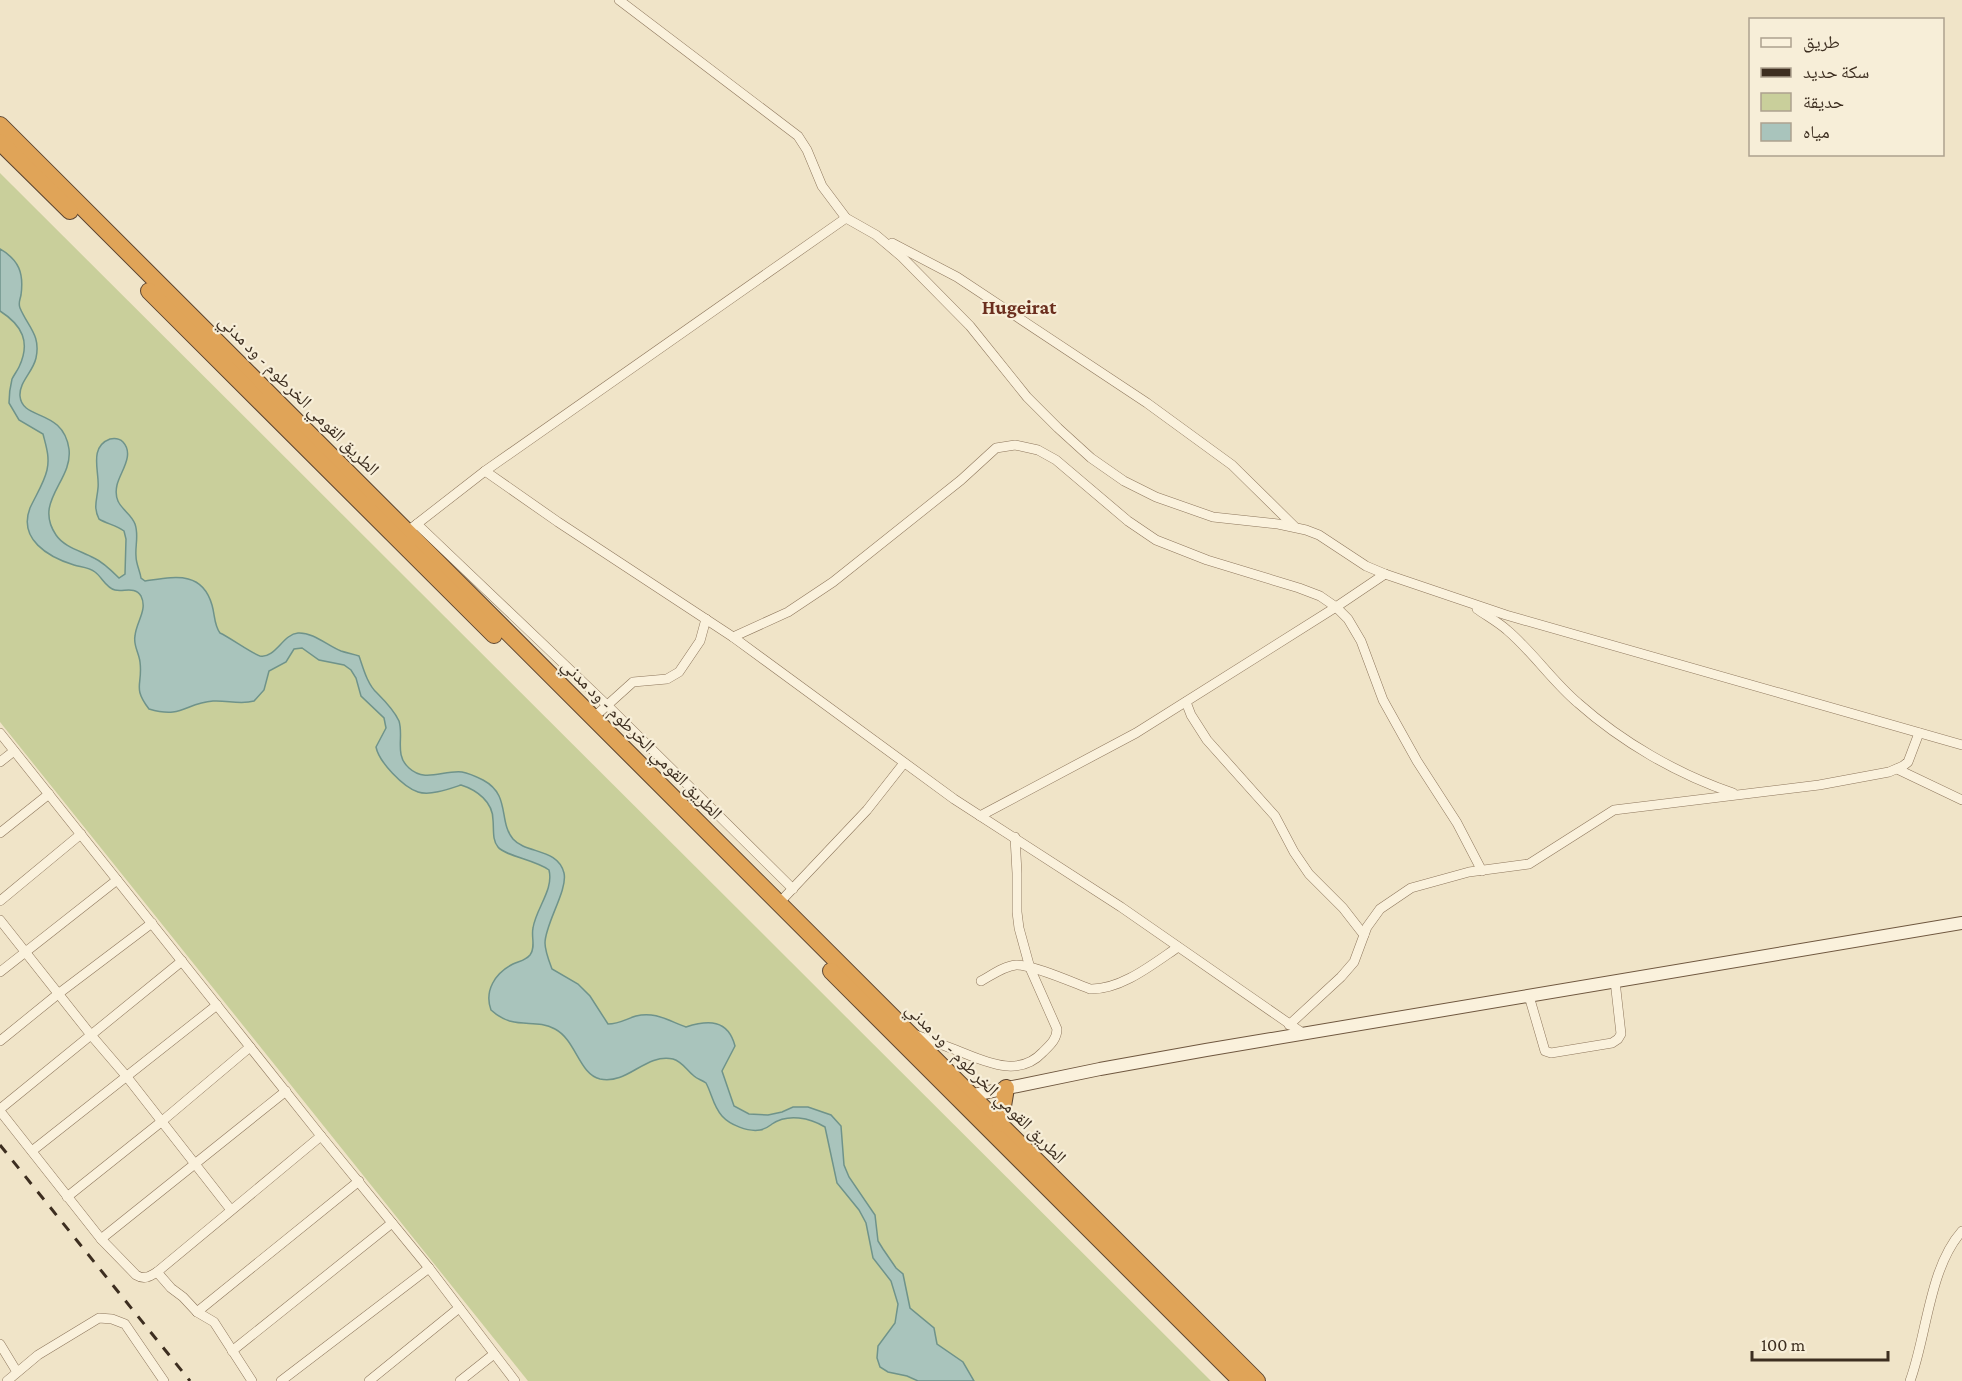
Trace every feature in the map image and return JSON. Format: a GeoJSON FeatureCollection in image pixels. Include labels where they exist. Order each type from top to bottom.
{"type":"FeatureCollection","features":[{"type":"Feature","properties":{"kind":"highway","name":"الطريق القومي الخرطوم - ود مدني"},"geometry":{"type":"LineString","coordinates":[[0,125],[908,1032],[965,1097],[1000,1124],[1257,1381]]}},
{"type":"Feature","properties":{"kind":"highway","name":"الطريق القومي الخرطوم - ود مدني"},"geometry":{"type":"LineString","coordinates":[[0,142],[408,531],[1241,1381]]}},
{"type":"Feature","properties":{"kind":"highway"},"geometry":{"type":"LineString","coordinates":[[1000,1124],[1006,1088]]}},
{"type":"Feature","properties":{"kind":"street"},"geometry":{"type":"LineString","coordinates":[[618,0],[798,136],[807,150],[822,186],[846,218],[957,277],[1147,403],[1232,465],[1294,526]]}},
{"type":"Feature","properties":{"kind":"street"},"geometry":{"type":"LineString","coordinates":[[793,888],[608,706],[408,531],[485,471],[846,218]]}},
{"type":"Feature","properties":{"kind":"street"},"geometry":{"type":"LineString","coordinates":[[876,235],[902,257],[970,326],[1027,397],[1058,428],[1091,458],[1124,481],[1156,497],[1213,516],[1294,526],[1319,535],[1366,566],[1468,602],[1962,745]]}},
{"type":"Feature","properties":{"kind":"street"},"geometry":{"type":"LineString","coordinates":[[734,637],[781,615],[816,594],[951,488],[996,448],[1005,445],[1038,450],[1048,454],[1128,521],[1156,540],[1208,560],[1299,588],[1320,596],[1336,607],[1358,635],[1383,700],[1417,761],[1438,790],[1482,871]]}},
{"type":"Feature","properties":{"kind":"street"},"geometry":{"type":"LineString","coordinates":[[485,471],[558,522],[734,637],[904,763],[980,816],[1178,947],[1304,1034]]}},
{"type":"Feature","properties":{"kind":"street"},"geometry":{"type":"LineString","coordinates":[[980,816],[1136,733],[1385,574]]}},
{"type":"Feature","properties":{"kind":"street"},"geometry":{"type":"LineString","coordinates":[[1468,602],[1506,630],[1557,683],[1607,727],[1696,779],[1735,794]]}},
{"type":"Feature","properties":{"kind":"street"},"geometry":{"type":"LineString","coordinates":[[593,717],[633,682],[667,679],[679,672],[700,641],[706,619]]}},
{"type":"Feature","properties":{"kind":"street"},"geometry":{"type":"LineString","coordinates":[[1186,702],[1191,715],[1207,740],[1275,816],[1294,852],[1309,874],[1343,908],[1364,935]]}},
{"type":"Feature","properties":{"kind":"street"},"geometry":{"type":"LineString","coordinates":[[0,733],[429,1268],[515,1381]]}},
{"type":"Feature","properties":{"kind":"street"},"geometry":{"type":"LineString","coordinates":[[1289,1024],[1354,962],[1372,918],[1380,909],[1411,888],[1469,872],[1529,864],[1614,810],[1819,785],[1897,769],[1908,762],[1919,733]]}},
{"type":"Feature","properties":{"kind":"street"},"geometry":{"type":"LineString","coordinates":[[0,762],[14,751]]}},
{"type":"Feature","properties":{"kind":"street"},"geometry":{"type":"LineString","coordinates":[[779,903],[867,810],[904,763]]}},
{"type":"Feature","properties":{"kind":"street"},"geometry":{"type":"LineString","coordinates":[[1897,769],[1962,800]]}},
{"type":"Feature","properties":{"kind":"street"},"geometry":{"type":"LineString","coordinates":[[0,833],[49,794]]}},
{"type":"Feature","properties":{"kind":"street"},"geometry":{"type":"LineString","coordinates":[[0,901],[81,834]]}},
{"type":"Feature","properties":{"kind":"street"},"geometry":{"type":"LineString","coordinates":[[908,1032],[992,1064],[1017,1066],[1029,1063],[1040,1056],[1053,1042],[1057,1034],[1055,1024],[1030,968],[1017,920],[1014,837]]}},
{"type":"Feature","properties":{"kind":"street"},"geometry":{"type":"LineString","coordinates":[[0,972],[25,950],[117,880]]}},
{"type":"Feature","properties":{"kind":"street"},"geometry":{"type":"LineString","coordinates":[[0,920],[231,1210]]}},
{"type":"Feature","properties":{"kind":"street"},"geometry":{"type":"LineString","coordinates":[[0,1041],[57,994],[152,923]]}},
{"type":"Feature","properties":{"kind":"street"},"geometry":{"type":"LineString","coordinates":[[965,1097],[1100,1069],[1962,923]]}},
{"type":"Feature","properties":{"kind":"street"},"geometry":{"type":"LineString","coordinates":[[981,981],[1017,965],[1090,988],[1100,989],[1132,976],[1178,947]]}},
{"type":"Feature","properties":{"kind":"street"},"geometry":{"type":"LineString","coordinates":[[182,961],[0,1110],[3,1120],[32,1151],[101,1239],[136,1275],[142,1278],[157,1272],[321,1136]]}},
{"type":"Feature","properties":{"kind":"street"},"geometry":{"type":"LineString","coordinates":[[1529,996],[1545,1051],[1551,1053],[1612,1043],[1621,1034],[1615,981]]}},
{"type":"Feature","properties":{"kind":"street"},"geometry":{"type":"LineString","coordinates":[[32,1151],[218,1005]]}},
{"type":"Feature","properties":{"kind":"street"},"geometry":{"type":"LineString","coordinates":[[67,1197],[250,1047]]}},
{"type":"Feature","properties":{"kind":"street"},"geometry":{"type":"LineString","coordinates":[[101,1239],[286,1091]]}},
{"type":"Feature","properties":{"kind":"street"},"geometry":{"type":"LineString","coordinates":[[197,1312],[359,1181]]}},
{"type":"Feature","properties":{"kind":"street"},"geometry":{"type":"LineString","coordinates":[[232,1351],[392,1223]]}},
{"type":"Feature","properties":{"kind":"street"},"geometry":{"type":"LineString","coordinates":[[1910,1381],[1936,1284],[1955,1239],[1962,1231]]}},
{"type":"Feature","properties":{"kind":"street"},"geometry":{"type":"LineString","coordinates":[[281,1381],[429,1268]]}},
{"type":"Feature","properties":{"kind":"street"},"geometry":{"type":"LineString","coordinates":[[157,1272],[197,1312],[214,1322],[252,1381]]}},
{"type":"Feature","properties":{"kind":"street"},"geometry":{"type":"LineString","coordinates":[[369,1381],[459,1308]]}},
{"type":"Feature","properties":{"kind":"street"},"geometry":{"type":"LineString","coordinates":[[7,1381],[38,1355],[99,1318],[112,1318],[125,1324],[164,1381]]}},
{"type":"Feature","properties":{"kind":"street"},"geometry":{"type":"LineString","coordinates":[[0,1344],[17,1372]]}},
{"type":"Feature","properties":{"kind":"street"},"geometry":{"type":"LineString","coordinates":[[460,1381],[494,1354]]}},
{"type":"Feature","properties":{"kind":"green space"},"geometry":{"type":"Polygon","coordinates":[[[0,173],[1211,1381],[528,1381],[0,722],[0,173]]]}},
{"type":"Feature","properties":{"kind":"water"},"geometry":{"type":"Polygon","coordinates":[[[0,249],[12,258],[19,268],[22,287],[19,306],[37,343],[36,358],[20,391],[22,404],[59,427],[69,449],[69,460],[51,501],[49,512],[50,523],[59,539],[68,546],[101,562],[119,578],[125,574],[126,539],[124,531],[99,519],[96,507],[98,482],[96,461],[99,448],[110,439],[119,439],[128,452],[116,492],[119,503],[135,524],[136,559],[141,578],[145,581],[186,578],[194,581],[207,594],[220,633],[260,656],[270,654],[293,634],[304,633],[341,651],[359,656],[371,685],[392,709],[399,721],[404,763],[421,775],[462,772],[483,780],[497,793],[513,839],[519,844],[549,855],[561,865],[564,873],[563,888],[546,935],[547,956],[552,969],[578,984],[590,996],[608,1024],[636,1016],[649,1015],[662,1017],[686,1027],[702,1023],[722,1026],[732,1037],[735,1046],[722,1071],[734,1106],[749,1114],[768,1115],[793,1107],[808,1107],[831,1115],[841,1126],[844,1165],[849,1177],[875,1215],[878,1241],[896,1268],[903,1274],[910,1308],[934,1328],[937,1344],[963,1362],[974,1381],[918,1381],[888,1372],[880,1367],[877,1358],[878,1346],[895,1323],[898,1304],[891,1281],[873,1258],[866,1223],[859,1210],[837,1183],[825,1127],[799,1118],[778,1121],[760,1130],[750,1130],[734,1125],[719,1112],[706,1083],[673,1059],[654,1060],[619,1078],[600,1079],[587,1071],[568,1041],[555,1029],[540,1024],[508,1021],[491,1010],[490,989],[496,978],[513,964],[526,959],[532,952],[533,928],[549,885],[549,870],[498,847],[494,838],[490,808],[487,802],[473,790],[461,785],[439,792],[418,792],[392,773],[376,747],[386,728],[384,718],[361,696],[351,670],[344,665],[319,660],[302,648],[294,649],[286,662],[269,671],[264,690],[254,701],[204,702],[169,712],[149,709],[139,691],[141,670],[135,639],[143,601],[139,593],[133,590],[112,589],[93,570],[64,562],[45,552],[32,538],[28,529],[27,519],[30,508],[46,475],[48,456],[43,434],[19,420],[9,403],[12,379],[23,358],[24,342],[19,328],[0,311],[0,249]]]}},
{"type":"Feature","properties":{"kind":"railway"},"geometry":{"type":"LineString","coordinates":[[0,1145],[190,1381]]}},
{"type":"Feature","properties":{"kind":"district","name":"Hugeirat"},"geometry":{"type":"Point","coordinates":[1019,307]}}]}
